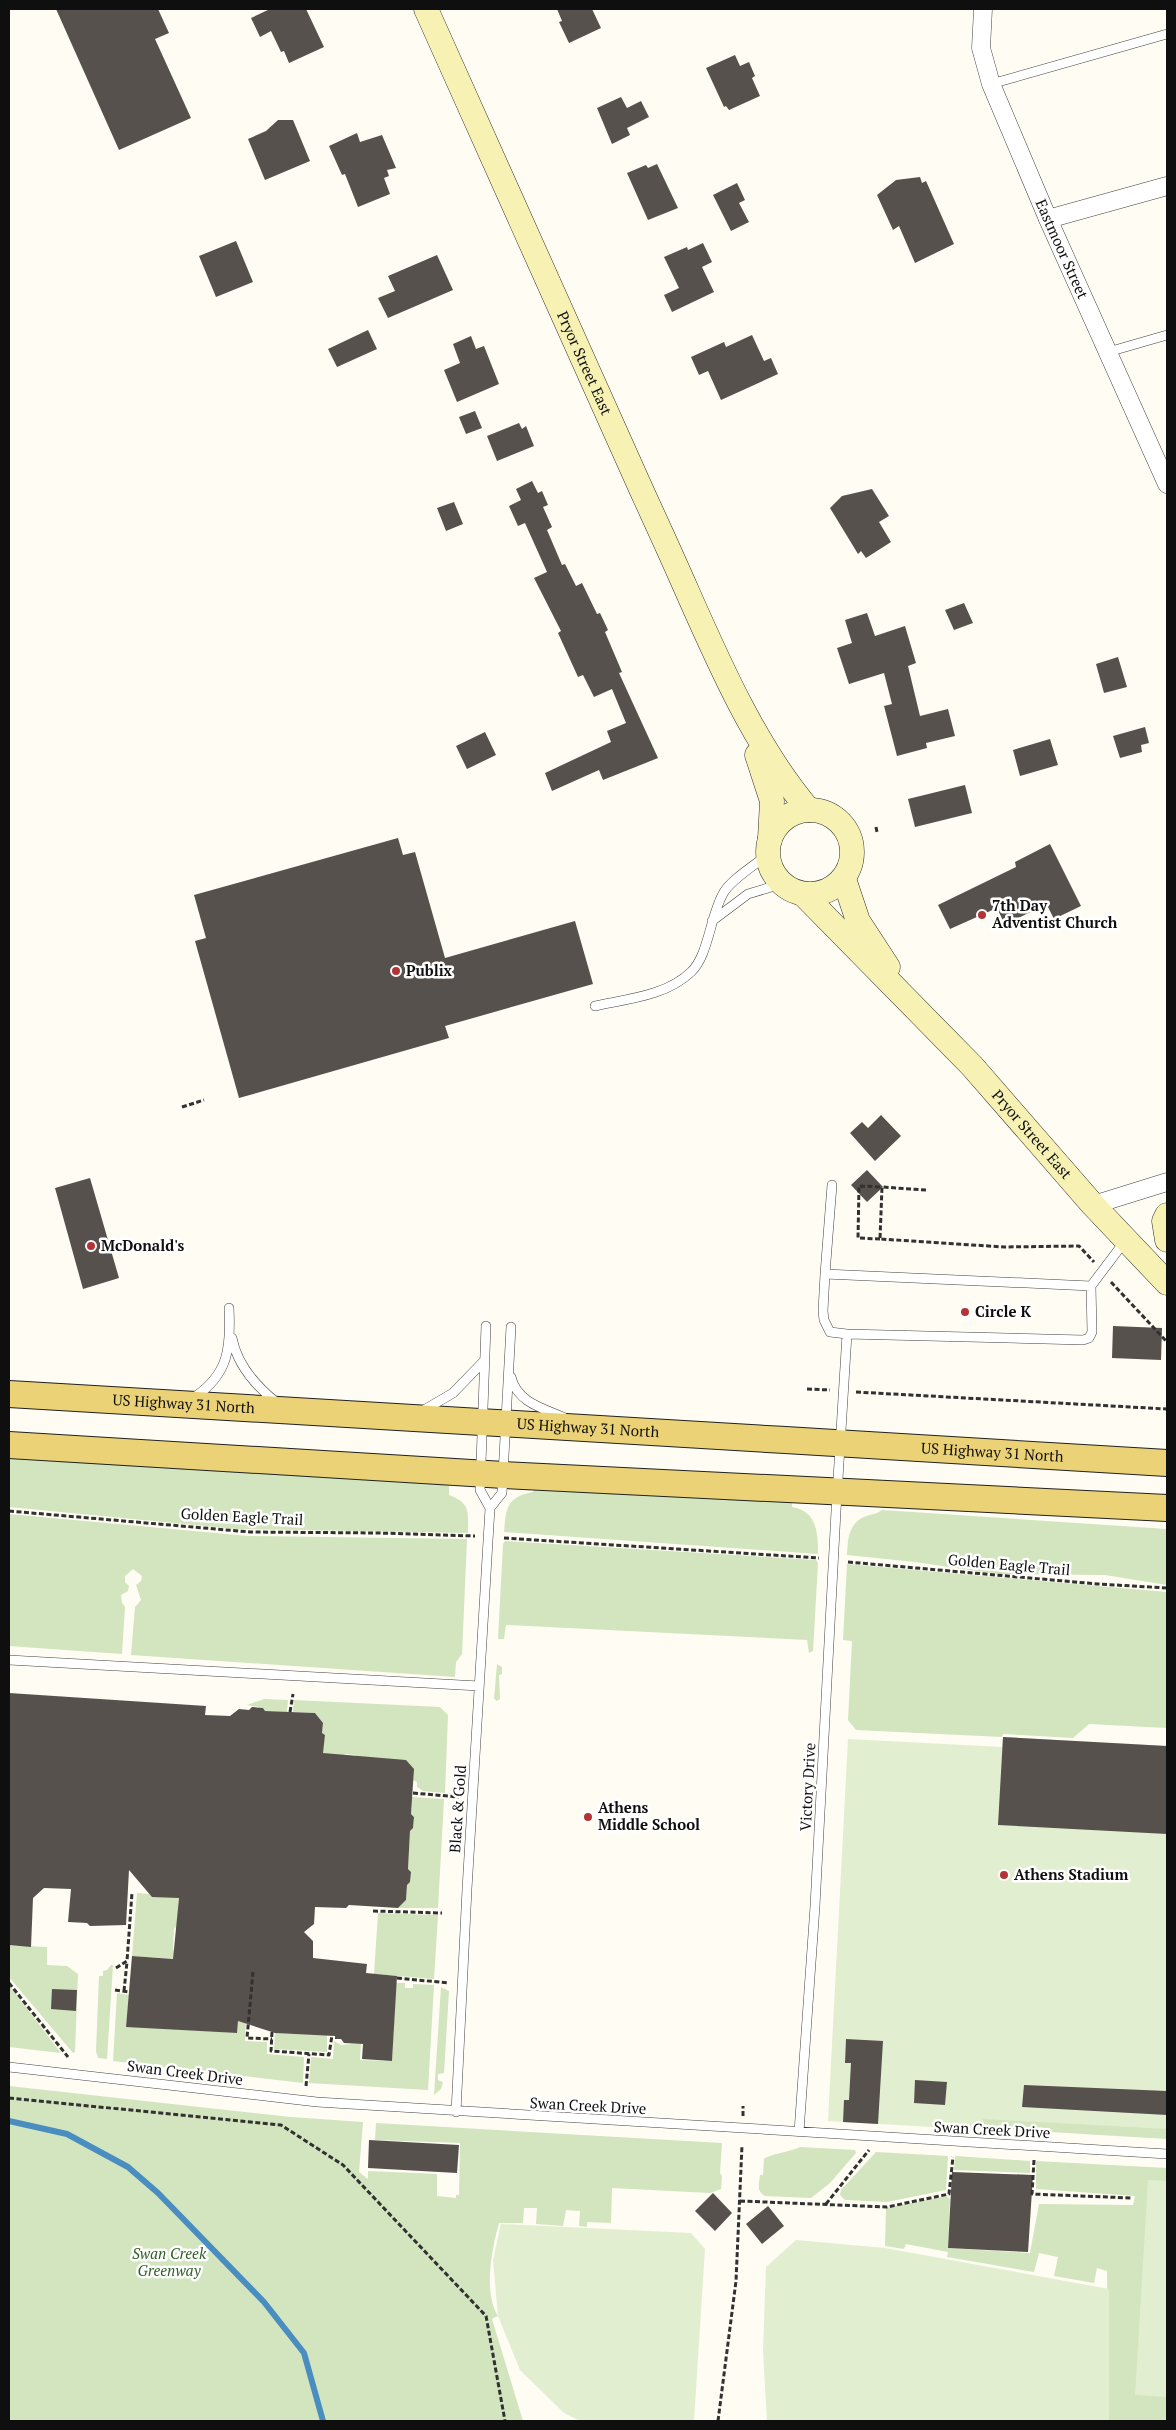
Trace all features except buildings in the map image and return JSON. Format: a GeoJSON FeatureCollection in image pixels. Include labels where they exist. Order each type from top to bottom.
{"type":"FeatureCollection","features":[{"type":"Feature","properties":{"kind":"main road","name":"US Highway 31 North"},"geometry":{"type":"LineString","coordinates":[[9,1394],[495,1421],[1167,1463]]}},
{"type":"Feature","properties":{"kind":"main road"},"geometry":{"type":"LineString","coordinates":[[9,1445],[493,1474],[1167,1508]]}},
{"type":"Feature","properties":{"kind":"street","name":"Pryor Street East"},"geometry":{"type":"LineString","coordinates":[[426,9],[618,440],[745,715],[775,767],[809,810]]}},
{"type":"Feature","properties":{"kind":"street","name":"Eastmoor Street"},"geometry":{"type":"LineString","coordinates":[[983,9],[981,48],[991,84],[1048,219],[1167,484]]}},
{"type":"Feature","properties":{"kind":"street"},"geometry":{"type":"LineString","coordinates":[[1048,219],[1167,186]]}},
{"type":"Feature","properties":{"kind":"street","name":"Pryor Street East"},"geometry":{"type":"LineString","coordinates":[[745,715],[772,800],[768,847]]}},
{"type":"Feature","properties":{"kind":"street"},"geometry":{"type":"LineString","coordinates":[[809,810],[821,811],[841,823],[848,833],[852,844],[852,856],[850,868],[844,879],[826,892],[803,894],[781,884],[772,870],[768,847],[775,828],[784,818],[796,812],[809,810]]}},
{"type":"Feature","properties":{"kind":"street","name":"Pryor Street East"},"geometry":{"type":"LineString","coordinates":[[844,879],[858,921],[887,965],[896,987]]}},
{"type":"Feature","properties":{"kind":"street","name":"Pryor Street East"},"geometry":{"type":"LineString","coordinates":[[803,894],[829,918],[879,973],[896,987],[972,1066],[1093,1205],[1167,1283]]}},
{"type":"Feature","properties":{"kind":"street"},"geometry":{"type":"LineString","coordinates":[[1093,1205],[1167,1182]]}},
{"type":"Feature","properties":{"kind":"street"},"geometry":{"type":"LineString","coordinates":[[1167,1215],[1164,1221],[1167,1240]]}},
{"type":"Feature","properties":{"kind":"lane"},"geometry":{"type":"LineString","coordinates":[[991,84],[1167,34]]}},
{"type":"Feature","properties":{"kind":"lane"},"geometry":{"type":"LineString","coordinates":[[1108,352],[1167,335]]}},
{"type":"Feature","properties":{"kind":"lane"},"geometry":{"type":"LineString","coordinates":[[595,1006],[658,992],[676,984],[692,972],[702,958],[710,923],[725,891],[768,847]]}},
{"type":"Feature","properties":{"kind":"lane"},"geometry":{"type":"LineString","coordinates":[[710,923],[748,894],[781,884]]}},
{"type":"Feature","properties":{"kind":"lane"},"geometry":{"type":"LineString","coordinates":[[832,1185],[825,1274],[824,1320],[830,1332],[1084,1340],[1089,1338],[1092,1332],[1091,1286],[1126,1240]]}},
{"type":"Feature","properties":{"kind":"lane"},"geometry":{"type":"LineString","coordinates":[[825,1274],[1091,1286]]}},
{"type":"Feature","properties":{"kind":"lane"},"geometry":{"type":"LineString","coordinates":[[184,1403],[204,1390],[219,1373],[229,1351],[229,1308]]}},
{"type":"Feature","properties":{"kind":"lane"},"geometry":{"type":"LineString","coordinates":[[486,1326],[485,1360],[495,1421]]}},
{"type":"Feature","properties":{"kind":"lane"},"geometry":{"type":"LineString","coordinates":[[511,1327],[510,1371],[513,1386],[523,1399],[591,1428]]}},
{"type":"Feature","properties":{"kind":"lane"},"geometry":{"type":"LineString","coordinates":[[230,1328],[237,1354],[249,1376],[266,1394],[286,1409]]}},
{"type":"Feature","properties":{"kind":"lane","name":"Victory Drive"},"geometry":{"type":"LineString","coordinates":[[799,2132],[816,1887],[847,1334]]}},
{"type":"Feature","properties":{"kind":"lane"},"geometry":{"type":"LineString","coordinates":[[409,1416],[433,1407],[453,1393],[485,1360]]}},
{"type":"Feature","properties":{"kind":"lane"},"geometry":{"type":"LineString","coordinates":[[495,1421],[510,1371]]}},
{"type":"Feature","properties":{"kind":"lane","name":"Black & Gold"},"geometry":{"type":"LineString","coordinates":[[490,1508],[502,1493],[493,1474],[495,1421]]}},
{"type":"Feature","properties":{"kind":"lane","name":"Black & Gold"},"geometry":{"type":"LineString","coordinates":[[456,2112],[472,1800],[490,1508],[480,1490],[493,1474],[495,1421]]}},
{"type":"Feature","properties":{"kind":"lane"},"geometry":{"type":"LineString","coordinates":[[9,1660],[479,1686]]}},
{"type":"Feature","properties":{"kind":"lane","name":"Swan Creek Drive"},"geometry":{"type":"LineString","coordinates":[[9,2067],[317,2102],[1167,2154]]}},
{"type":"Feature","properties":{"kind":"path"},"geometry":{"type":"LineString","coordinates":[[876,827],[877,832]]}},
{"type":"Feature","properties":{"kind":"path"},"geometry":{"type":"LineString","coordinates":[[182,1107],[204,1100]]}},
{"type":"Feature","properties":{"kind":"path"},"geometry":{"type":"LineString","coordinates":[[926,1190],[859,1186],[858,1238],[1004,1247],[1079,1246],[1167,1342]]}},
{"type":"Feature","properties":{"kind":"path"},"geometry":{"type":"LineString","coordinates":[[880,1239],[882,1187]]}},
{"type":"Feature","properties":{"kind":"path"},"geometry":{"type":"LineString","coordinates":[[807,1389],[1167,1409]]}},
{"type":"Feature","properties":{"kind":"path","name":"Golden Eagle Trail"},"geometry":{"type":"LineString","coordinates":[[9,1511],[250,1532],[475,1536]]}},
{"type":"Feature","properties":{"kind":"path"},"geometry":{"type":"LineString","coordinates":[[504,1538],[819,1558]]}},
{"type":"Feature","properties":{"kind":"path","name":"Golden Eagle Trail"},"geometry":{"type":"LineString","coordinates":[[848,1562],[1098,1584],[1167,1588]]}},
{"type":"Feature","properties":{"kind":"path"},"geometry":{"type":"LineString","coordinates":[[290,1712],[293,1694]]}},
{"type":"Feature","properties":{"kind":"path"},"geometry":{"type":"LineString","coordinates":[[412,1793],[472,1800]]}},
{"type":"Feature","properties":{"kind":"path"},"geometry":{"type":"LineString","coordinates":[[115,1990],[127,1992],[129,1909],[132,1893]]}},
{"type":"Feature","properties":{"kind":"path"},"geometry":{"type":"LineString","coordinates":[[373,1911],[442,1914]]}},
{"type":"Feature","properties":{"kind":"path"},"geometry":{"type":"LineString","coordinates":[[116,1968],[127,1961]]}},
{"type":"Feature","properties":{"kind":"path"},"geometry":{"type":"LineString","coordinates":[[253,1972],[247,2038],[272,2039]]}},
{"type":"Feature","properties":{"kind":"path"},"geometry":{"type":"LineString","coordinates":[[397,1978],[464,1985]]}},
{"type":"Feature","properties":{"kind":"path"},"geometry":{"type":"LineString","coordinates":[[9,1983],[68,2057]]}},
{"type":"Feature","properties":{"kind":"path"},"geometry":{"type":"LineString","coordinates":[[272,2032],[271,2051],[309,2054],[329,2055],[332,2035]]}},
{"type":"Feature","properties":{"kind":"path"},"geometry":{"type":"LineString","coordinates":[[306,2086],[309,2054]]}},
{"type":"Feature","properties":{"kind":"path"},"geometry":{"type":"LineString","coordinates":[[9,2098],[281,2125],[343,2165],[486,2316],[505,2421]]}},
{"type":"Feature","properties":{"kind":"path"},"geometry":{"type":"LineString","coordinates":[[743,2106],[743,2116]]}},
{"type":"Feature","properties":{"kind":"path"},"geometry":{"type":"LineString","coordinates":[[826,2204],[881,2137]]}},
{"type":"Feature","properties":{"kind":"path"},"geometry":{"type":"LineString","coordinates":[[718,2421],[736,2282],[742,2145]]}},
{"type":"Feature","properties":{"kind":"path"},"geometry":{"type":"LineString","coordinates":[[1035,2147],[1032,2194],[1132,2198]]}},
{"type":"Feature","properties":{"kind":"path"},"geometry":{"type":"LineString","coordinates":[[740,2201],[887,2207],[949,2194],[953,2157]]}},
{"type":"Feature","properties":{"kind":"green space"},"geometry":{"type":"Polygon","coordinates":[[[40,1457],[449,1479],[449,1495],[465,1505],[467,1510],[468,1533],[236,1529],[9,1507],[9,1459],[40,1457]]]}},
{"type":"Feature","properties":{"kind":"green space"},"geometry":{"type":"Polygon","coordinates":[[[537,1485],[792,1500],[792,1507],[807,1513],[814,1524],[818,1554],[504,1532],[509,1505],[517,1497],[533,1492],[537,1485]]]}},
{"type":"Feature","properties":{"kind":"green space"},"geometry":{"type":"Polygon","coordinates":[[[882,1510],[1167,1529],[1167,1585],[1105,1575],[997,1574],[915,1562],[847,1555],[850,1532],[856,1522],[882,1510]]]}},
{"type":"Feature","properties":{"kind":"green space"},"geometry":{"type":"Polygon","coordinates":[[[9,1514],[248,1536],[467,1539],[462,1654],[456,1662],[455,1677],[131,1655],[135,1607],[141,1600],[136,1585],[141,1581],[142,1576],[133,1569],[125,1576],[125,1582],[129,1586],[128,1591],[121,1595],[122,1603],[125,1607],[122,1654],[9,1646],[9,1514]]]}},
{"type":"Feature","properties":{"kind":"green space"},"geometry":{"type":"Polygon","coordinates":[[[505,1541],[816,1560],[818,1563],[813,1651],[809,1653],[807,1640],[506,1625],[504,1639],[498,1639],[503,1544],[505,1541]]]}},
{"type":"Feature","properties":{"kind":"green space"},"geometry":{"type":"Polygon","coordinates":[[[847,1564],[1167,1592],[1167,1728],[1089,1724],[1073,1738],[1003,1734],[1002,1737],[856,1730],[848,1720],[852,1641],[843,1640],[847,1564]]]}},
{"type":"Feature","properties":{"kind":"green space"},"geometry":{"type":"Polygon","coordinates":[[[497,1664],[502,1667],[502,1674],[499,1675],[500,1699],[497,1701],[494,1699],[497,1664]]]}},
{"type":"Feature","properties":{"kind":"green space"},"geometry":{"type":"Polygon","coordinates":[[[264,1699],[288,1700],[287,1712],[265,1711],[263,1708],[247,1705],[264,1699]]]}},
{"type":"Feature","properties":{"kind":"green space"},"geometry":{"type":"Polygon","coordinates":[[[294,1700],[440,1707],[448,1715],[445,1793],[423,1791],[417,1787],[417,1782],[355,1755],[345,1754],[342,1757],[321,1755],[325,1735],[322,1733],[323,1723],[315,1713],[293,1712],[294,1700]]]}},
{"type":"Feature","properties":{"kind":"green space","name":"Athens Stadium"},"geometry":{"type":"Polygon","coordinates":[[[1003,1737],[1167,1746],[1167,2129],[983,2119],[983,2130],[828,2121],[848,1739],[1002,1747],[1003,1737]]]}},
{"type":"Feature","properties":{"kind":"green space"},"geometry":{"type":"Polygon","coordinates":[[[412,1797],[444,1799],[438,1908],[398,1908],[406,1900],[407,1885],[410,1882],[411,1872],[408,1869],[410,1831],[413,1828],[414,1817],[411,1814],[412,1797]]]}},
{"type":"Feature","properties":{"kind":"green space"},"geometry":{"type":"Polygon","coordinates":[[[137,1893],[179,1896],[173,1949],[176,1959],[132,1956],[137,1893]]]}},
{"type":"Feature","properties":{"kind":"green space"},"geometry":{"type":"Polygon","coordinates":[[[378,1913],[438,1915],[434,1979],[374,1974],[378,1913]]]}},
{"type":"Feature","properties":{"kind":"green space"},"geometry":{"type":"Polygon","coordinates":[[[9,1945],[47,1947],[47,1965],[67,1966],[78,1974],[75,2052],[73,2053],[9,1977],[9,1945]]]}},
{"type":"Feature","properties":{"kind":"green space"},"geometry":{"type":"Polygon","coordinates":[[[113,1965],[107,2059],[98,2058],[96,2051],[99,1976],[103,1976],[103,1971],[107,1970],[113,1965]]]}},
{"type":"Feature","properties":{"kind":"green space"},"geometry":{"type":"Polygon","coordinates":[[[240,1983],[248,1984],[245,2041],[267,2042],[267,2054],[304,2057],[303,2083],[113,2061],[117,1993],[129,1995],[126,2026],[237,2033],[240,1983]]]}},
{"type":"Feature","properties":{"kind":"green space"},"geometry":{"type":"Polygon","coordinates":[[[396,1983],[405,1983],[405,1988],[413,1988],[413,1984],[434,1985],[428,2090],[309,2083],[311,2057],[333,2059],[334,2041],[341,2045],[361,2043],[360,2060],[392,2061],[396,1983]]]}},
{"type":"Feature","properties":{"kind":"green space"},"geometry":{"type":"Polygon","coordinates":[[[9,1985],[61,2053],[9,2047],[9,1985]]]}},
{"type":"Feature","properties":{"kind":"green space"},"geometry":{"type":"Polygon","coordinates":[[[441,1987],[449,1991],[444,2073],[438,2074],[438,2080],[443,2082],[441,2089],[434,2095],[441,1987]]]}},
{"type":"Feature","properties":{"kind":"green space"},"geometry":{"type":"Polygon","coordinates":[[[275,2033],[327,2035],[327,2052],[274,2049],[275,2033]]]}},
{"type":"Feature","properties":{"kind":"green space","name":"Swan Creek Greenway"},"geometry":{"type":"Polygon","coordinates":[[[9,2086],[291,2117],[363,2122],[359,2172],[368,2179],[368,2171],[437,2174],[437,2196],[456,2198],[456,2195],[459,2195],[460,2143],[375,2140],[376,2123],[722,2143],[721,2189],[710,2193],[612,2188],[611,2223],[587,2222],[587,2227],[579,2226],[580,2211],[566,2210],[563,2226],[536,2224],[537,2208],[524,2208],[523,2223],[499,2223],[490,2270],[491,2295],[493,2306],[498,2316],[492,2319],[523,2421],[9,2421],[9,2086]]]}},
{"type":"Feature","properties":{"kind":"green space"},"geometry":{"type":"Polygon","coordinates":[[[888,2110],[1167,2115],[1167,2139],[983,2128],[888,2110]]]}},
{"type":"Feature","properties":{"kind":"green space"},"geometry":{"type":"Polygon","coordinates":[[[800,2147],[855,2150],[856,2153],[830,2183],[811,2198],[765,2196],[762,2194],[759,2190],[759,2184],[760,2175],[763,2175],[764,2159],[800,2147]]]}},
{"type":"Feature","properties":{"kind":"green space"},"geometry":{"type":"Polygon","coordinates":[[[876,2152],[948,2156],[946,2190],[887,2202],[845,2200],[840,2195],[841,2190],[876,2152]]]}},
{"type":"Feature","properties":{"kind":"green space"},"geometry":{"type":"Polygon","coordinates":[[[955,2156],[1030,2161],[1030,2173],[954,2170],[955,2156]]]}},
{"type":"Feature","properties":{"kind":"green space"},"geometry":{"type":"Polygon","coordinates":[[[1036,2161],[1167,2168],[1167,2421],[1109,2421],[1107,2271],[1097,2268],[1094,2283],[1054,2276],[1058,2257],[1039,2253],[1034,2272],[947,2257],[948,2252],[906,2244],[904,2249],[885,2246],[886,2208],[947,2196],[950,2199],[948,2248],[1030,2253],[1039,2204],[1133,2205],[1135,2196],[1036,2189],[1036,2161]]]}},
{"type":"Feature","properties":{"kind":"green space"},"geometry":{"type":"Polygon","coordinates":[[[1148,2180],[1167,2181],[1167,2397],[1135,2395],[1148,2180]]]}},
{"type":"Feature","properties":{"kind":"green space"},"geometry":{"type":"Polygon","coordinates":[[[501,2224],[691,2233],[705,2249],[694,2421],[580,2421],[564,2413],[520,2370],[498,2316],[493,2260],[501,2224]]]}},
{"type":"Feature","properties":{"kind":"green space"},"geometry":{"type":"Polygon","coordinates":[[[796,2240],[885,2248],[1109,2289],[1109,2421],[767,2421],[763,2351],[766,2267],[796,2240]]]}},
{"type":"Feature","properties":{"kind":"waterway"},"geometry":{"type":"LineString","coordinates":[[9,2121],[67,2134],[128,2167],[158,2193],[264,2302],[304,2353],[323,2421]]}},
{"type":"Feature","properties":{"kind":"place","name":"7th Day Adventist Church"},"geometry":{"type":"Point","coordinates":[982,915]}},
{"type":"Feature","properties":{"kind":"place","name":"Publix"},"geometry":{"type":"Point","coordinates":[396,971]}},
{"type":"Feature","properties":{"kind":"place","name":"McDonald's"},"geometry":{"type":"Point","coordinates":[91,1246]}},
{"type":"Feature","properties":{"kind":"place","name":"Circle K"},"geometry":{"type":"Point","coordinates":[965,1312]}},
{"type":"Feature","properties":{"kind":"place","name":"Athens Middle School"},"geometry":{"type":"Point","coordinates":[588,1817]}},
{"type":"Feature","properties":{"kind":"place","name":"Athens Stadium"},"geometry":{"type":"Point","coordinates":[1004,1875]}}]}
